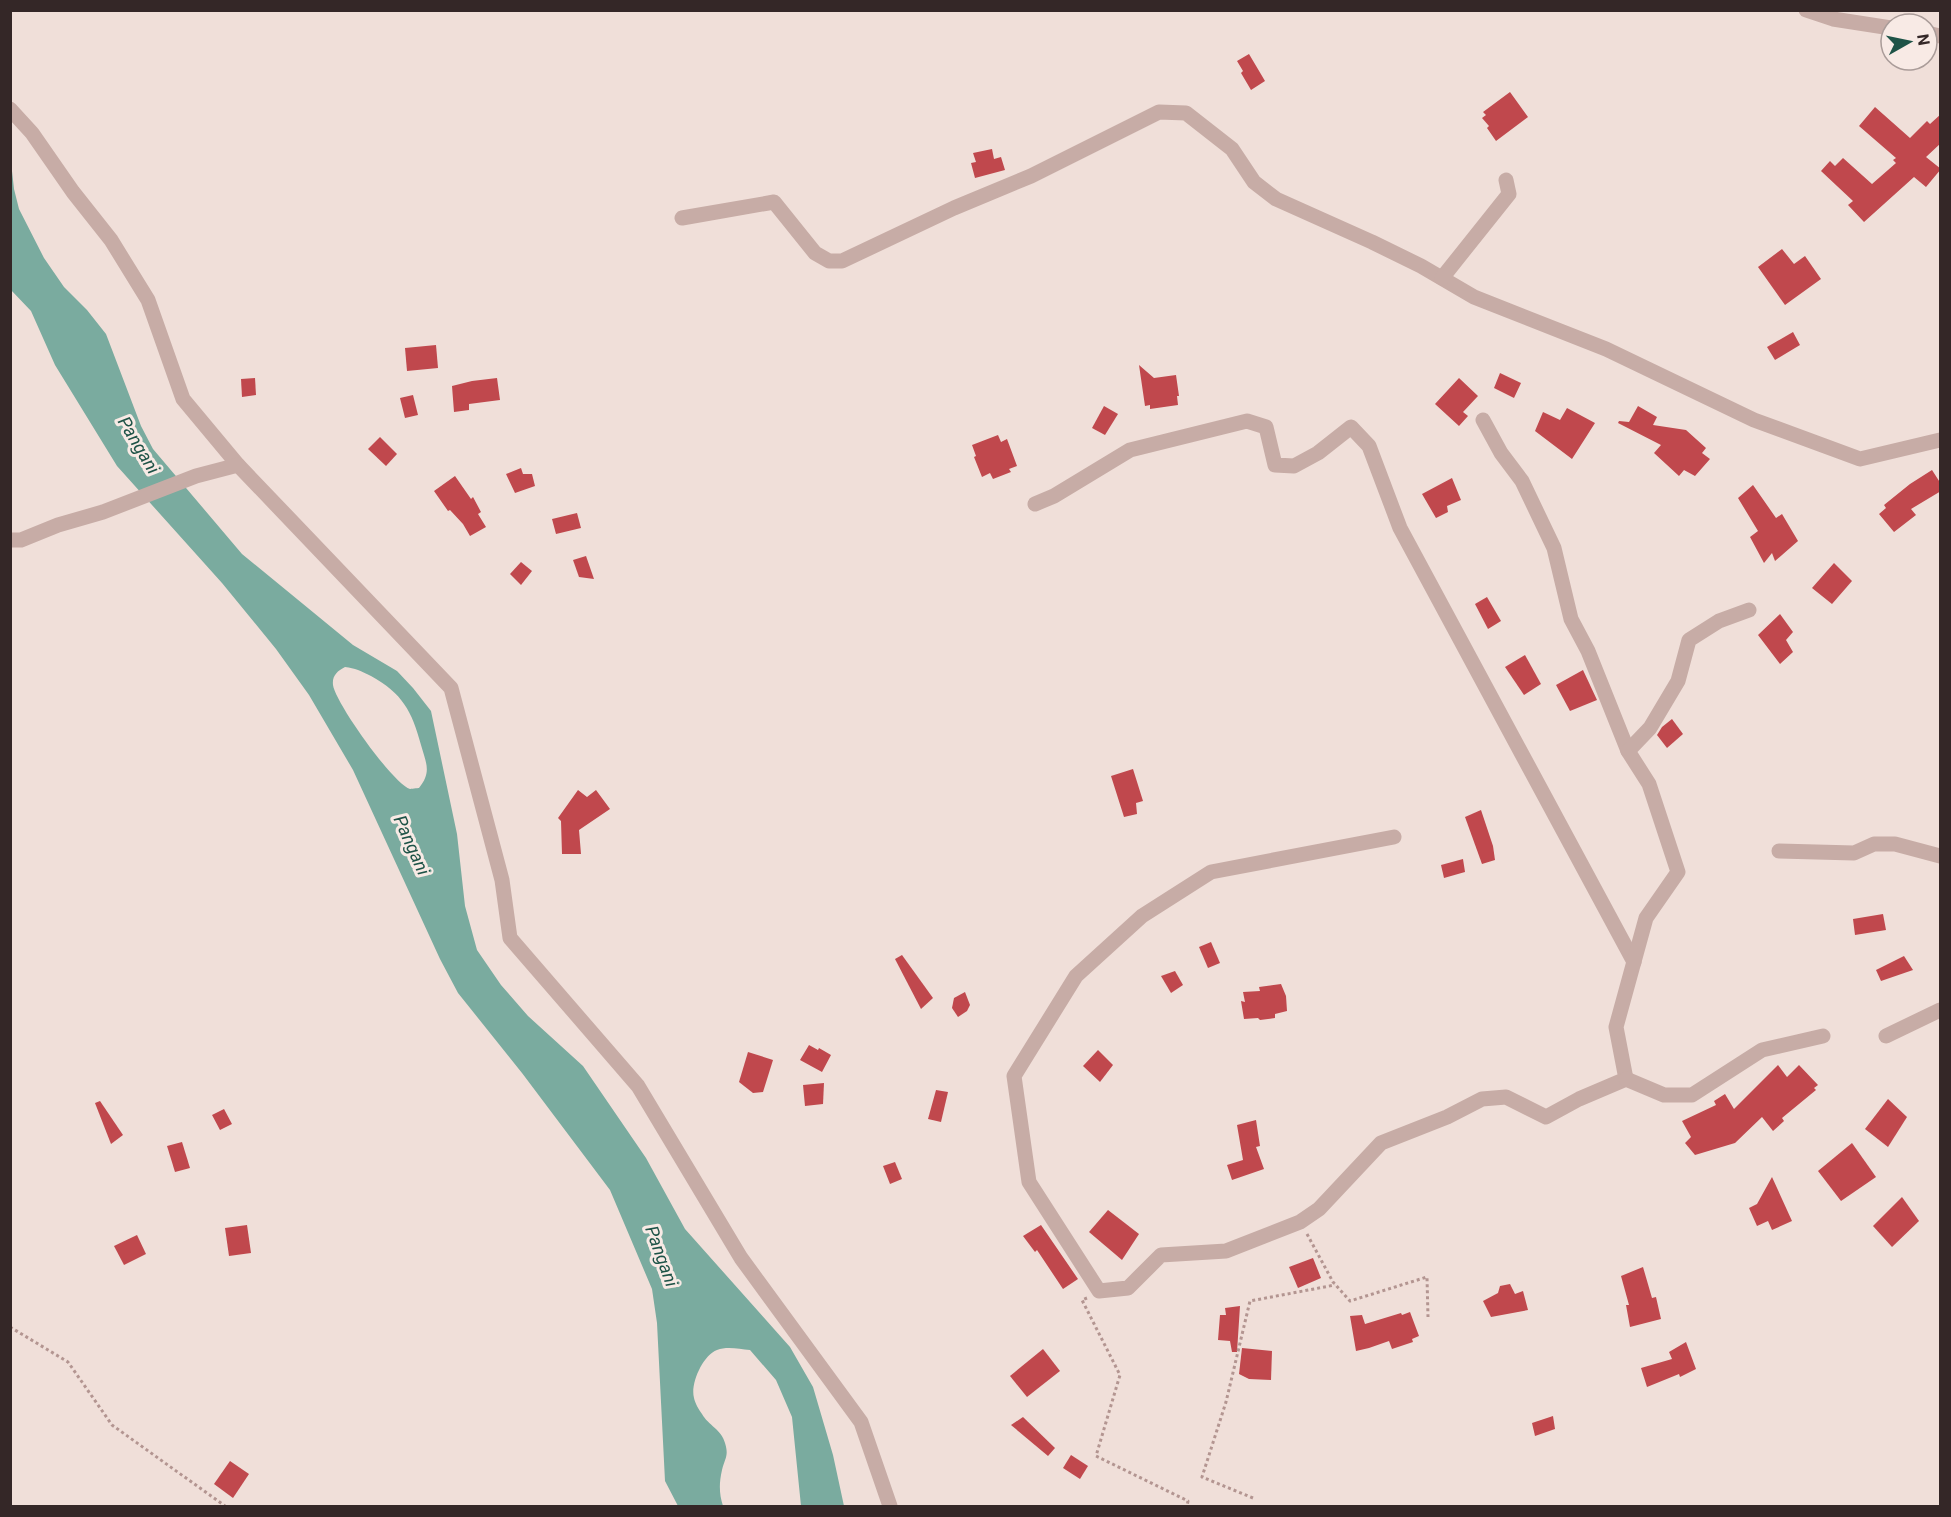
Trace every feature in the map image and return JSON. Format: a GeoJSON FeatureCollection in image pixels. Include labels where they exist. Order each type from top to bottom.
{"type":"FeatureCollection","features":[{"type":"Feature","properties":{"kind":"street"},"geometry":{"type":"LineString","coordinates":[[1806,10],[1833,19],[1879,26]]}},
{"type":"Feature","properties":{"kind":"street"},"geometry":{"type":"LineString","coordinates":[[10,109],[32,133],[73,192],[111,240],[148,300],[183,399],[238,465],[451,688],[502,880],[510,938],[638,1086],[741,1258],[861,1422],[890,1506]]}},
{"type":"Feature","properties":{"kind":"street"},"geometry":{"type":"LineString","coordinates":[[682,218],[774,202],[815,253],[829,261],[842,261],[954,208],[1031,176],[1159,112],[1186,113],[1232,149],[1254,182],[1276,199],[1372,242],[1474,297],[1606,349],[1754,420],[1860,459],[1941,440]]}},
{"type":"Feature","properties":{"kind":"street"},"geometry":{"type":"LineString","coordinates":[[1442,278],[1509,194],[1506,180]]}},
{"type":"Feature","properties":{"kind":"street"},"geometry":{"type":"LineString","coordinates":[[1483,420],[1501,453],[1521,481],[1554,548],[1571,620],[1588,651],[1628,751],[1649,784],[1678,872],[1646,918],[1616,1027],[1626,1079]]}},
{"type":"Feature","properties":{"kind":"street"},"geometry":{"type":"LineString","coordinates":[[1035,504],[1054,496],[1130,450],[1247,421],[1266,427],[1275,465],[1294,466],[1318,453],[1351,427],[1370,446],[1401,528],[1634,962]]}},
{"type":"Feature","properties":{"kind":"street"},"geometry":{"type":"LineString","coordinates":[[10,540],[21,540],[196,476],[238,465]]}},
{"type":"Feature","properties":{"kind":"street"},"geometry":{"type":"LineString","coordinates":[[1628,751],[1650,728],[1678,681],[1689,640],[1719,621],[1749,610]]}},
{"type":"Feature","properties":{"kind":"street"},"geometry":{"type":"LineString","coordinates":[[1394,837],[1211,872],[1142,916],[1076,976],[1014,1076],[1029,1182],[1099,1291],[1128,1287],[1161,1255],[1226,1251],[1300,1222],[1319,1209],[1381,1143],[1447,1117],[1482,1099],[1506,1098],[1546,1117],[1579,1099],[1626,1079],[1664,1095],[1692,1095],[1762,1050],[1823,1036]]}},
{"type":"Feature","properties":{"kind":"street"},"geometry":{"type":"LineString","coordinates":[[1779,851],[1854,853],[1874,844],[1895,844],[1941,856]]}},
{"type":"Feature","properties":{"kind":"street"},"geometry":{"type":"LineString","coordinates":[[1886,1036],[1941,1010]]}},
{"type":"Feature","properties":{"kind":"path"},"geometry":{"type":"LineString","coordinates":[[1300,1222],[1335,1285],[1350,1301],[1428,1277],[1428,1317]]}},
{"type":"Feature","properties":{"kind":"path"},"geometry":{"type":"LineString","coordinates":[[1253,1498],[1202,1477],[1226,1402],[1250,1301],[1335,1285]]}},
{"type":"Feature","properties":{"kind":"path"},"geometry":{"type":"LineString","coordinates":[[1099,1291],[1082,1300],[1120,1375],[1096,1456],[1188,1501],[1187,1506]]}},
{"type":"Feature","properties":{"kind":"path"},"geometry":{"type":"LineString","coordinates":[[10,1328],[68,1362],[112,1425],[225,1506]]}},
{"type":"Feature","properties":{"kind":"water","name":"Pangani"},"geometry":{"type":"Polygon","coordinates":[[[10,153],[19,209],[44,258],[64,287],[87,310],[106,334],[141,426],[153,449],[242,554],[353,645],[397,671],[431,711],[457,834],[465,906],[477,950],[501,985],[528,1016],[583,1066],[646,1158],[685,1229],[790,1347],[813,1387],[833,1455],[844,1506],[801,1506],[792,1417],[776,1380],[750,1350],[729,1348],[717,1350],[707,1358],[696,1378],[693,1392],[700,1411],[725,1443],[727,1454],[720,1484],[723,1506],[678,1506],[665,1481],[657,1323],[652,1289],[610,1190],[522,1073],[458,993],[440,959],[353,770],[309,695],[276,649],[222,583],[117,466],[55,365],[31,311],[11,290],[10,153]],[[345,667],[337,672],[333,682],[343,708],[391,773],[410,789],[419,788],[427,767],[414,722],[404,704],[382,682],[355,669],[345,667]]]}},
{"type":"Feature","properties":{"kind":"building"},"geometry":{"type":"Polygon","coordinates":[[[1249,54],[1265,81],[1251,90],[1237,61],[1249,54]]]}},
{"type":"Feature","properties":{"kind":"building"},"geometry":{"type":"Polygon","coordinates":[[[1510,92],[1528,117],[1496,141],[1487,128],[1489,126],[1482,118],[1486,115],[1483,112],[1510,92]]]}},
{"type":"Feature","properties":{"kind":"building"},"geometry":{"type":"Polygon","coordinates":[[[1875,107],[1910,138],[1927,121],[1930,124],[1941,114],[1941,143],[1926,157],[1941,169],[1926,187],[1914,177],[1864,222],[1848,205],[1853,201],[1821,171],[1830,161],[1835,166],[1843,158],[1872,184],[1896,163],[1893,160],[1896,158],[1859,126],[1875,107]]]}},
{"type":"Feature","properties":{"kind":"building"},"geometry":{"type":"Polygon","coordinates":[[[992,149],[994,159],[1001,157],[1005,170],[975,178],[971,163],[976,162],[973,153],[992,149]]]}},
{"type":"Feature","properties":{"kind":"building"},"geometry":{"type":"Polygon","coordinates":[[[1782,249],[1794,264],[1805,256],[1821,279],[1785,305],[1758,267],[1782,249]]]}},
{"type":"Feature","properties":{"kind":"building"},"geometry":{"type":"Polygon","coordinates":[[[1793,332],[1800,345],[1775,360],[1767,347],[1793,332]]]}},
{"type":"Feature","properties":{"kind":"building"},"geometry":{"type":"Polygon","coordinates":[[[436,345],[438,368],[407,371],[405,348],[436,345]]]}},
{"type":"Feature","properties":{"kind":"building"},"geometry":{"type":"Polygon","coordinates":[[[1139,365],[1154,378],[1176,375],[1178,405],[1150,409],[1150,405],[1145,406],[1139,365]]]}},
{"type":"Feature","properties":{"kind":"building"},"geometry":{"type":"Polygon","coordinates":[[[1500,373],[1521,383],[1514,398],[1494,388],[1500,373]]]}},
{"type":"Feature","properties":{"kind":"building"},"geometry":{"type":"Polygon","coordinates":[[[255,378],[256,395],[242,397],[241,379],[255,378]]]}},
{"type":"Feature","properties":{"kind":"building"},"geometry":{"type":"Polygon","coordinates":[[[497,378],[500,400],[469,404],[469,410],[454,412],[452,386],[497,378]]]}},
{"type":"Feature","properties":{"kind":"building"},"geometry":{"type":"Polygon","coordinates":[[[1459,378],[1478,396],[1463,412],[1468,416],[1459,426],[1435,404],[1459,378]]]}},
{"type":"Feature","properties":{"kind":"building"},"geometry":{"type":"Polygon","coordinates":[[[413,395],[418,415],[405,418],[400,398],[413,395]]]}},
{"type":"Feature","properties":{"kind":"building"},"geometry":{"type":"Polygon","coordinates":[[[1104,406],[1118,414],[1105,435],[1092,428],[1104,406]]]}},
{"type":"Feature","properties":{"kind":"building"},"geometry":{"type":"Polygon","coordinates":[[[1638,406],[1657,417],[1653,425],[1686,430],[1706,448],[1702,453],[1710,459],[1695,476],[1684,470],[1679,476],[1654,453],[1661,445],[1618,423],[1619,421],[1629,422],[1638,406]]]}},
{"type":"Feature","properties":{"kind":"building"},"geometry":{"type":"Polygon","coordinates":[[[1567,408],[1595,423],[1572,459],[1535,431],[1543,412],[1560,420],[1567,408]]]}},
{"type":"Feature","properties":{"kind":"building"},"geometry":{"type":"Polygon","coordinates":[[[998,435],[1001,442],[1007,439],[1017,466],[1009,469],[1011,472],[993,479],[990,473],[982,477],[972,445],[998,435]]]}},
{"type":"Feature","properties":{"kind":"building"},"geometry":{"type":"Polygon","coordinates":[[[380,437],[397,454],[386,466],[368,449],[380,437]]]}},
{"type":"Feature","properties":{"kind":"building"},"geometry":{"type":"Polygon","coordinates":[[[521,468],[523,474],[532,474],[535,486],[515,493],[506,474],[521,468]]]}},
{"type":"Feature","properties":{"kind":"building"},"geometry":{"type":"Polygon","coordinates":[[[1932,470],[1941,484],[1941,491],[1911,509],[1916,515],[1894,532],[1879,514],[1886,508],[1884,505],[1932,470]]]}},
{"type":"Feature","properties":{"kind":"building"},"geometry":{"type":"Polygon","coordinates":[[[455,476],[471,499],[473,497],[481,512],[478,514],[486,527],[470,536],[463,524],[450,510],[448,511],[434,491],[455,476]]]}},
{"type":"Feature","properties":{"kind":"building"},"geometry":{"type":"Polygon","coordinates":[[[1452,478],[1461,500],[1447,506],[1448,512],[1436,518],[1422,494],[1452,478]]]}},
{"type":"Feature","properties":{"kind":"building"},"geometry":{"type":"Polygon","coordinates":[[[1753,485],[1776,518],[1782,514],[1798,541],[1775,561],[1772,553],[1764,563],[1750,537],[1758,531],[1738,498],[1753,485]]]}},
{"type":"Feature","properties":{"kind":"building"},"geometry":{"type":"Polygon","coordinates":[[[577,513],[581,528],[556,534],[552,519],[577,513]]]}},
{"type":"Feature","properties":{"kind":"building"},"geometry":{"type":"Polygon","coordinates":[[[586,556],[594,579],[579,577],[573,560],[586,556]]]}},
{"type":"Feature","properties":{"kind":"building"},"geometry":{"type":"Polygon","coordinates":[[[521,562],[532,571],[521,585],[510,574],[521,562]]]}},
{"type":"Feature","properties":{"kind":"building"},"geometry":{"type":"Polygon","coordinates":[[[1834,563],[1852,581],[1832,604],[1812,588],[1834,563]]]}},
{"type":"Feature","properties":{"kind":"building"},"geometry":{"type":"Polygon","coordinates":[[[1487,597],[1501,621],[1488,629],[1475,604],[1487,597]]]}},
{"type":"Feature","properties":{"kind":"building"},"geometry":{"type":"Polygon","coordinates":[[[1780,614],[1793,632],[1786,640],[1793,652],[1780,664],[1758,635],[1780,614]]]}},
{"type":"Feature","properties":{"kind":"building"},"geometry":{"type":"Polygon","coordinates":[[[1525,655],[1541,684],[1524,695],[1505,667],[1525,655]]]}},
{"type":"Feature","properties":{"kind":"building"},"geometry":{"type":"Polygon","coordinates":[[[1583,670],[1597,700],[1570,711],[1556,685],[1583,670]]]}},
{"type":"Feature","properties":{"kind":"building"},"geometry":{"type":"Polygon","coordinates":[[[1672,719],[1683,734],[1667,748],[1657,735],[1662,727],[1672,719]]]}},
{"type":"Feature","properties":{"kind":"building"},"geometry":{"type":"Polygon","coordinates":[[[1133,769],[1143,801],[1136,803],[1137,814],[1124,817],[1111,776],[1133,769]]]}},
{"type":"Feature","properties":{"kind":"building"},"geometry":{"type":"Polygon","coordinates":[[[578,790],[587,797],[596,790],[610,809],[579,830],[581,854],[562,854],[561,821],[558,818],[578,790]]]}},
{"type":"Feature","properties":{"kind":"building"},"geometry":{"type":"Polygon","coordinates":[[[1481,810],[1493,846],[1495,860],[1482,864],[1465,817],[1481,810]]]}},
{"type":"Feature","properties":{"kind":"building"},"geometry":{"type":"Polygon","coordinates":[[[1463,859],[1465,872],[1444,878],[1441,865],[1463,859]]]}},
{"type":"Feature","properties":{"kind":"building"},"geometry":{"type":"Polygon","coordinates":[[[1883,914],[1886,930],[1855,935],[1853,919],[1883,914]]]}},
{"type":"Feature","properties":{"kind":"building"},"geometry":{"type":"Polygon","coordinates":[[[1211,942],[1220,963],[1208,968],[1199,947],[1211,942]]]}},
{"type":"Feature","properties":{"kind":"building"},"geometry":{"type":"Polygon","coordinates":[[[902,955],[933,998],[921,1009],[895,959],[902,955]]]}},
{"type":"Feature","properties":{"kind":"building"},"geometry":{"type":"Polygon","coordinates":[[[1904,956],[1913,970],[1881,981],[1876,970],[1904,956]]]}},
{"type":"Feature","properties":{"kind":"building"},"geometry":{"type":"Polygon","coordinates":[[[1175,971],[1183,985],[1171,993],[1161,976],[1175,971]]]}},
{"type":"Feature","properties":{"kind":"building"},"geometry":{"type":"Polygon","coordinates":[[[1281,984],[1286,996],[1287,1011],[1275,1014],[1275,1018],[1244,1019],[1241,1001],[1245,1002],[1243,992],[1260,991],[1259,987],[1281,984]]]}},
{"type":"Feature","properties":{"kind":"building"},"geometry":{"type":"Polygon","coordinates":[[[965,992],[970,1005],[967,1011],[958,1017],[952,1008],[954,998],[965,992]]]}},
{"type":"Feature","properties":{"kind":"building"},"geometry":{"type":"Polygon","coordinates":[[[809,1045],[831,1055],[822,1072],[800,1060],[809,1045]]]}},
{"type":"Feature","properties":{"kind":"building"},"geometry":{"type":"Polygon","coordinates":[[[1098,1050],[1113,1065],[1100,1082],[1083,1066],[1098,1050]]]}},
{"type":"Feature","properties":{"kind":"building"},"geometry":{"type":"Polygon","coordinates":[[[748,1052],[773,1060],[763,1092],[753,1093],[739,1082],[748,1052]]]}},
{"type":"Feature","properties":{"kind":"building"},"geometry":{"type":"Polygon","coordinates":[[[1778,1065],[1787,1077],[1799,1065],[1818,1085],[1814,1088],[1816,1090],[1782,1118],[1784,1121],[1773,1131],[1762,1117],[1735,1143],[1695,1155],[1685,1143],[1691,1137],[1682,1121],[1716,1105],[1714,1101],[1725,1094],[1734,1109],[1778,1065]]]}},
{"type":"Feature","properties":{"kind":"building"},"geometry":{"type":"Polygon","coordinates":[[[824,1083],[823,1104],[805,1106],[803,1085],[824,1083]]]}},
{"type":"Feature","properties":{"kind":"building"},"geometry":{"type":"Polygon","coordinates":[[[936,1090],[948,1092],[941,1122],[928,1119],[936,1090]]]}},
{"type":"Feature","properties":{"kind":"building"},"geometry":{"type":"Polygon","coordinates":[[[1888,1099],[1907,1117],[1888,1147],[1865,1129],[1888,1099]]]}},
{"type":"Feature","properties":{"kind":"building"},"geometry":{"type":"Polygon","coordinates":[[[100,1101],[123,1135],[111,1144],[95,1103],[100,1101]]]}},
{"type":"Feature","properties":{"kind":"building"},"geometry":{"type":"Polygon","coordinates":[[[224,1109],[232,1124],[220,1130],[212,1115],[224,1109]]]}},
{"type":"Feature","properties":{"kind":"building"},"geometry":{"type":"Polygon","coordinates":[[[1256,1120],[1260,1146],[1256,1147],[1264,1169],[1232,1180],[1227,1165],[1243,1160],[1237,1125],[1256,1120]]]}},
{"type":"Feature","properties":{"kind":"building"},"geometry":{"type":"Polygon","coordinates":[[[182,1142],[190,1168],[175,1172],[167,1146],[182,1142]]]}},
{"type":"Feature","properties":{"kind":"building"},"geometry":{"type":"Polygon","coordinates":[[[1852,1143],[1876,1177],[1841,1201],[1818,1171],[1852,1143]]]}},
{"type":"Feature","properties":{"kind":"building"},"geometry":{"type":"Polygon","coordinates":[[[895,1162],[902,1179],[890,1184],[883,1166],[895,1162]]]}},
{"type":"Feature","properties":{"kind":"building"},"geometry":{"type":"Polygon","coordinates":[[[1772,1177],[1792,1221],[1772,1230],[1768,1221],[1757,1226],[1749,1208],[1757,1204],[1772,1177]]]}},
{"type":"Feature","properties":{"kind":"building"},"geometry":{"type":"Polygon","coordinates":[[[1902,1197],[1919,1221],[1892,1247],[1873,1226],[1902,1197]]]}},
{"type":"Feature","properties":{"kind":"building"},"geometry":{"type":"Polygon","coordinates":[[[1108,1210],[1139,1234],[1122,1260],[1089,1232],[1108,1210]]]}},
{"type":"Feature","properties":{"kind":"building"},"geometry":{"type":"Polygon","coordinates":[[[247,1225],[251,1253],[229,1256],[225,1228],[247,1225]]]}},
{"type":"Feature","properties":{"kind":"building"},"geometry":{"type":"Polygon","coordinates":[[[1041,1225],[1078,1279],[1063,1289],[1037,1250],[1035,1252],[1023,1236],[1041,1225]]]}},
{"type":"Feature","properties":{"kind":"building"},"geometry":{"type":"Polygon","coordinates":[[[137,1235],[146,1254],[124,1265],[114,1246],[137,1235]]]}},
{"type":"Feature","properties":{"kind":"building"},"geometry":{"type":"Polygon","coordinates":[[[1313,1258],[1321,1278],[1298,1288],[1289,1267],[1313,1258]]]}},
{"type":"Feature","properties":{"kind":"building"},"geometry":{"type":"Polygon","coordinates":[[[1643,1267],[1652,1298],[1656,1297],[1661,1319],[1630,1327],[1626,1305],[1629,1305],[1621,1276],[1643,1267]]]}},
{"type":"Feature","properties":{"kind":"building"},"geometry":{"type":"Polygon","coordinates":[[[1510,1284],[1515,1294],[1523,1291],[1528,1310],[1491,1317],[1483,1301],[1498,1293],[1500,1286],[1510,1284]]]}},
{"type":"Feature","properties":{"kind":"building"},"geometry":{"type":"Polygon","coordinates":[[[1240,1306],[1237,1352],[1232,1352],[1230,1341],[1218,1340],[1220,1315],[1226,1315],[1225,1308],[1240,1306]]]}},
{"type":"Feature","properties":{"kind":"building"},"geometry":{"type":"Polygon","coordinates":[[[1410,1312],[1419,1336],[1412,1339],[1413,1342],[1392,1349],[1389,1341],[1356,1351],[1350,1316],[1362,1315],[1365,1324],[1410,1312]]]}},
{"type":"Feature","properties":{"kind":"building"},"geometry":{"type":"Polygon","coordinates":[[[1686,1342],[1696,1369],[1680,1377],[1679,1374],[1647,1387],[1641,1368],[1672,1359],[1669,1352],[1686,1342]]]}},
{"type":"Feature","properties":{"kind":"building"},"geometry":{"type":"Polygon","coordinates":[[[1242,1348],[1272,1351],[1271,1380],[1249,1379],[1239,1374],[1242,1348]]]}},
{"type":"Feature","properties":{"kind":"building"},"geometry":{"type":"Polygon","coordinates":[[[1043,1349],[1060,1371],[1027,1397],[1010,1376],[1043,1349]]]}},
{"type":"Feature","properties":{"kind":"building"},"geometry":{"type":"Polygon","coordinates":[[[1553,1416],[1555,1429],[1535,1436],[1532,1423],[1553,1416]]]}},
{"type":"Feature","properties":{"kind":"building"},"geometry":{"type":"Polygon","coordinates":[[[1023,1417],[1055,1448],[1048,1456],[1011,1425],[1023,1417]]]}},
{"type":"Feature","properties":{"kind":"building"},"geometry":{"type":"Polygon","coordinates":[[[1071,1455],[1088,1466],[1080,1479],[1063,1468],[1071,1455]]]}},
{"type":"Feature","properties":{"kind":"building"},"geometry":{"type":"Polygon","coordinates":[[[230,1461],[249,1474],[233,1498],[214,1484],[230,1461]]]}}]}
